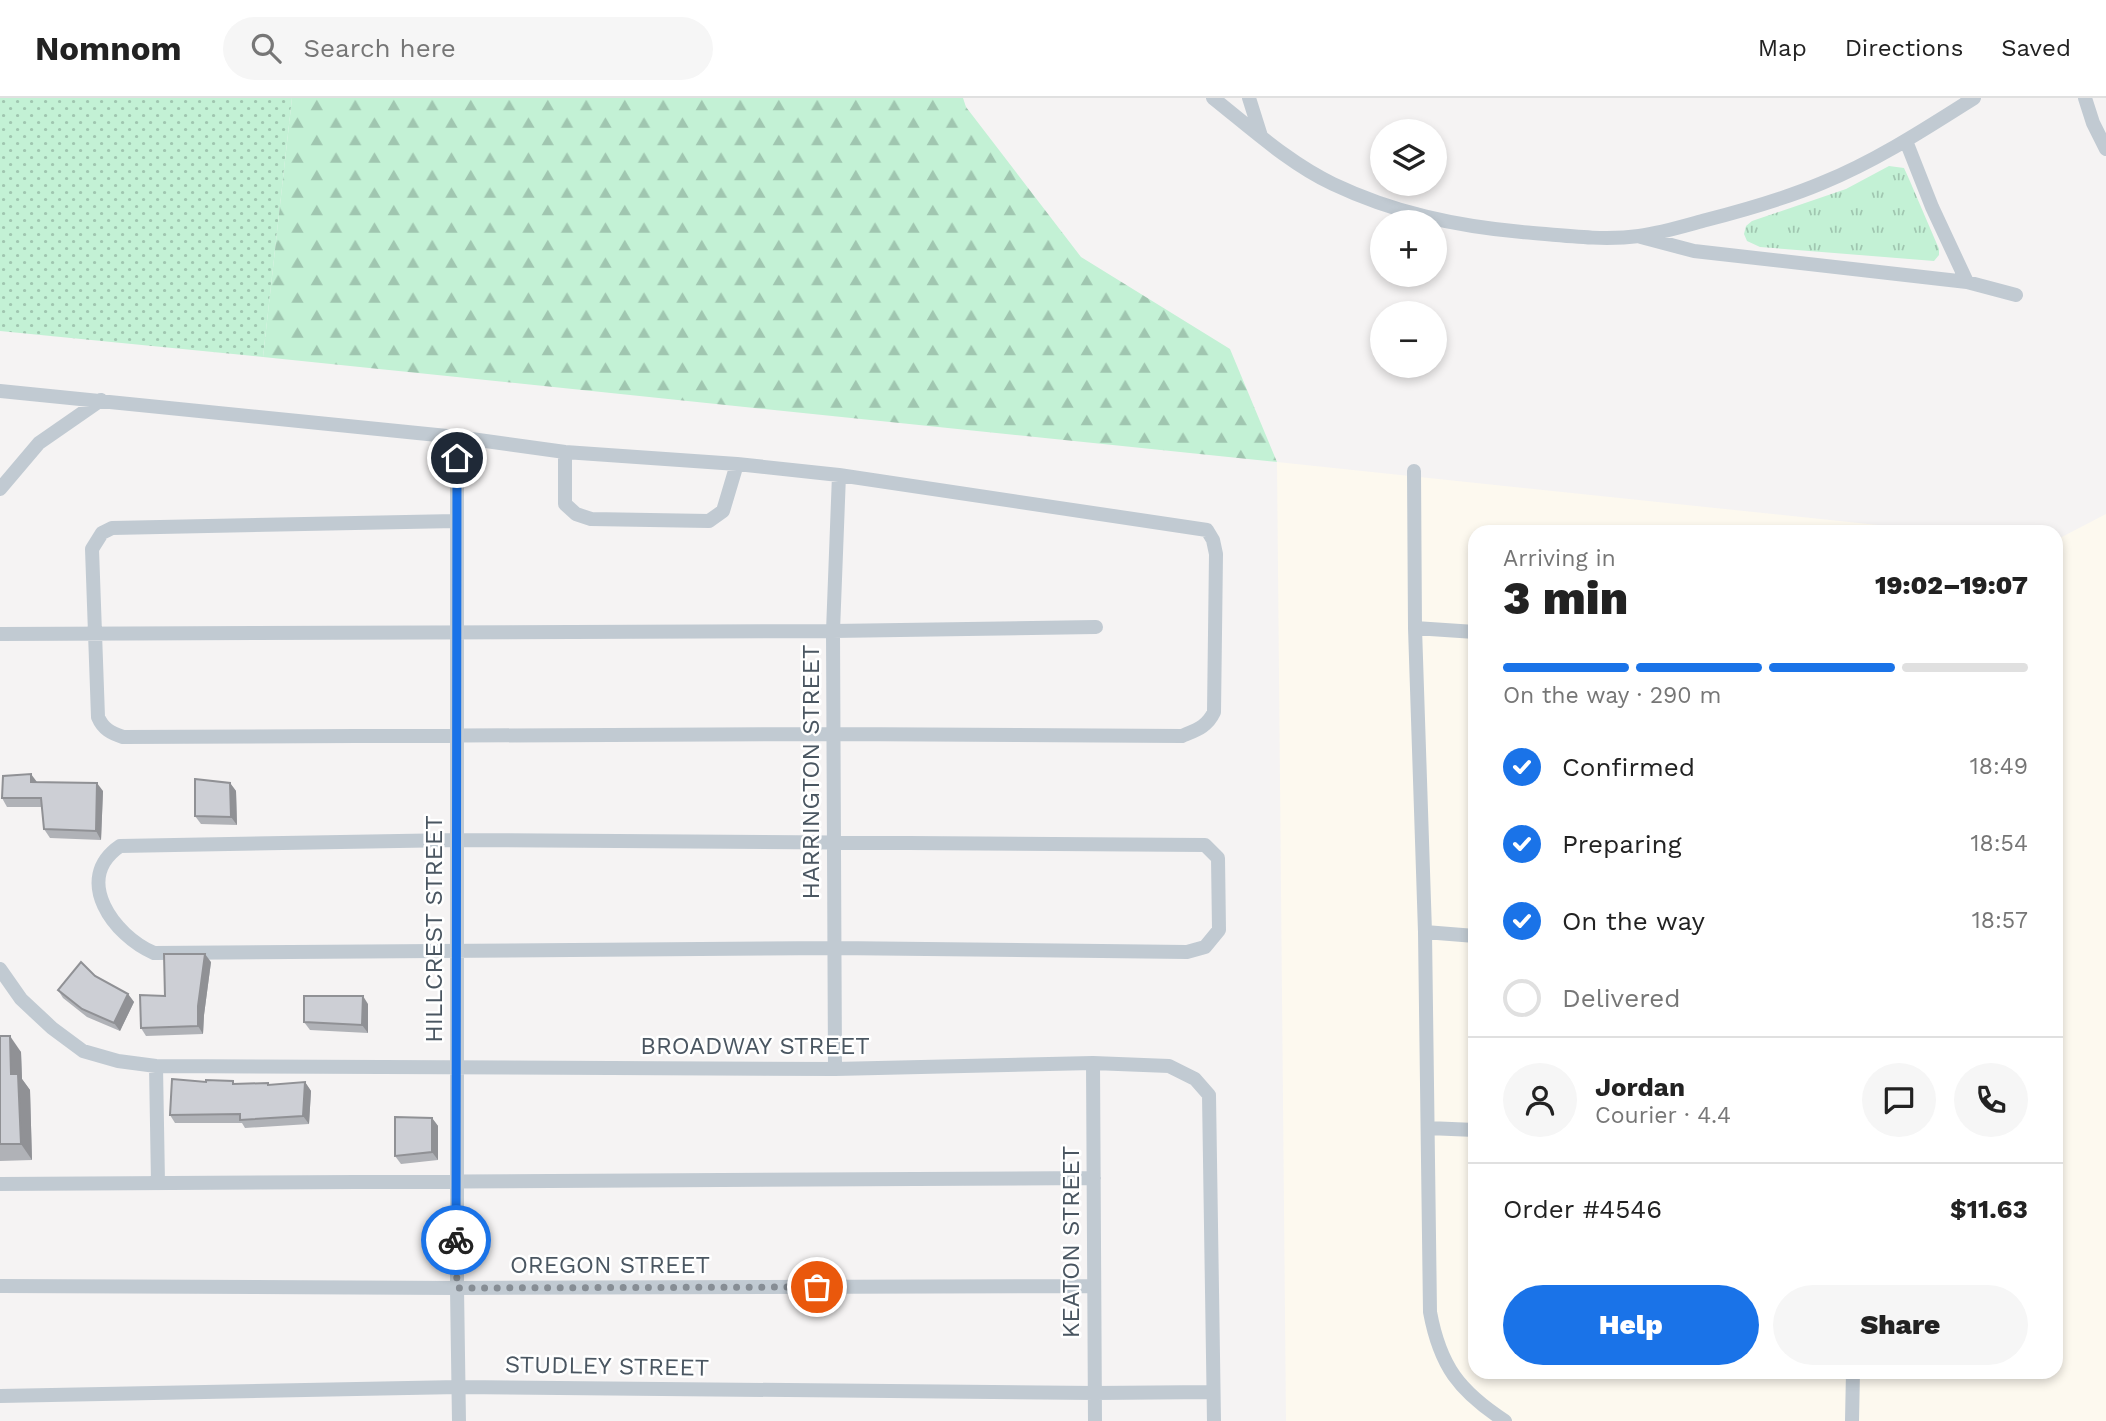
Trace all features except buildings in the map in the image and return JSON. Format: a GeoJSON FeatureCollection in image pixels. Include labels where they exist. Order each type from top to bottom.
{"type":"FeatureCollection","features":[{"type":"Feature","properties":{"kind":"street"},"geometry":{"type":"LineString","coordinates":[[1213,98],[1286,157],[1332,184],[1372,201],[1417,216],[1497,230],[1584,237],[1638,236],[1730,214],[1809,188],[1906,141],[1974,98]]}},
{"type":"Feature","properties":{"kind":"street"},"geometry":{"type":"LineString","coordinates":[[1249,98],[1261,137]]}},
{"type":"Feature","properties":{"kind":"street"},"geometry":{"type":"LineString","coordinates":[[2085,98],[2093,123],[2106,149]]}},
{"type":"Feature","properties":{"kind":"street"},"geometry":{"type":"LineString","coordinates":[[1906,141],[1966,282]]}},
{"type":"Feature","properties":{"kind":"street"},"geometry":{"type":"LineString","coordinates":[[1638,236],[1695,251],[1966,282],[2016,295]]}},
{"type":"Feature","properties":{"kind":"street"},"geometry":{"type":"LineString","coordinates":[[0,391],[457,437],[565,452],[737,464],[839,475],[1207,530],[1213,540],[1216,554],[1214,712],[1210,721],[1201,729],[1182,736],[834,734],[123,737],[105,729],[97,717],[92,549],[102,533],[112,528],[456,521]]}},
{"type":"Feature","properties":{"kind":"street"},"geometry":{"type":"LineString","coordinates":[[0,489],[39,443],[101,400]]}},
{"type":"Feature","properties":{"kind":"street","name":"HILLCREST STREET"},"geometry":{"type":"LineString","coordinates":[[457,437],[456,1181],[459,1421]]}},
{"type":"Feature","properties":{"kind":"street"},"geometry":{"type":"LineString","coordinates":[[565,452],[565,504],[576,514],[590,519],[709,521],[723,511],[737,464]]}},
{"type":"Feature","properties":{"kind":"street"},"geometry":{"type":"LineString","coordinates":[[1414,471],[1415,628],[1429,1128],[1430,1312],[1436,1343],[1454,1378],[1481,1406],[1505,1421]]}},
{"type":"Feature","properties":{"kind":"street","name":"HARRINGTON STREET"},"geometry":{"type":"LineString","coordinates":[[835,1069],[833,631],[839,475]]}},
{"type":"Feature","properties":{"kind":"street"},"geometry":{"type":"LineString","coordinates":[[0,634],[833,631],[1096,627]]}},
{"type":"Feature","properties":{"kind":"street"},"geometry":{"type":"LineString","coordinates":[[1415,628],[1468,632]]}},
{"type":"Feature","properties":{"kind":"street"},"geometry":{"type":"LineString","coordinates":[[456,839],[1205,845],[1217,858],[1219,930],[1205,947],[1187,952],[835,948],[154,953],[137,946],[112,921],[98,891],[99,873],[108,854],[120,846],[456,839]]}},
{"type":"Feature","properties":{"kind":"street"},"geometry":{"type":"LineString","coordinates":[[1425,932],[1468,935]]}},
{"type":"Feature","properties":{"kind":"street","name":"BROADWAY STREET"},"geometry":{"type":"LineString","coordinates":[[0,969],[20,999],[83,1051],[118,1061],[156,1066],[835,1069],[1093,1063],[1169,1066],[1195,1079],[1209,1096],[1214,1421]]}},
{"type":"Feature","properties":{"kind":"street","name":"KEATON STREET"},"geometry":{"type":"LineString","coordinates":[[1093,1063],[1095,1421]]}},
{"type":"Feature","properties":{"kind":"street"},"geometry":{"type":"LineString","coordinates":[[156,1066],[158,1183]]}},
{"type":"Feature","properties":{"kind":"street"},"geometry":{"type":"LineString","coordinates":[[1429,1128],[1468,1130]]}},
{"type":"Feature","properties":{"kind":"street"},"geometry":{"type":"LineString","coordinates":[[0,1184],[1094,1178]]}},
{"type":"Feature","properties":{"kind":"street","name":"OREGON STREET"},"geometry":{"type":"LineString","coordinates":[[0,1286],[1094,1286]]}},
{"type":"Feature","properties":{"kind":"street"},"geometry":{"type":"LineString","coordinates":[[1852,1421],[1853,1379]]}},
{"type":"Feature","properties":{"kind":"street","name":"STUDLEY STREET"},"geometry":{"type":"LineString","coordinates":[[0,1396],[459,1387],[1213,1392]]}},
{"type":"Feature","properties":{"kind":"shaded area"},"geometry":{"type":"Polygon","coordinates":[[[1277,462],[1877,525],[1468,525],[1468,1379],[2063,1379],[2063,536],[2106,514],[2106,1421],[1286,1421],[1277,462]]]}},
{"type":"Feature","properties":{"kind":"green space"},"geometry":{"type":"Polygon","coordinates":[[[0,98],[292,98],[263,357],[0,331],[0,98]]]}},
{"type":"Feature","properties":{"kind":"green space"},"geometry":{"type":"Polygon","coordinates":[[[292,98],[963,98],[966,107],[1081,257],[1230,349],[1277,462],[263,357],[292,98]]]}},
{"type":"Feature","properties":{"kind":"green space"},"geometry":{"type":"Polygon","coordinates":[[[1889,166],[1904,168],[1939,249],[1939,255],[1934,261],[1760,247],[1747,241],[1744,234],[1746,226],[1752,221],[1846,189],[1889,166]]]}},
{"type":"Feature","properties":{"kind":"way so far"},"geometry":{"type":"LineString","coordinates":[[456,1240],[457,1288],[817,1287]]}},
{"type":"Feature","properties":{"kind":"route"},"geometry":{"type":"LineString","coordinates":[[456,1240],[457,458]]}}]}
